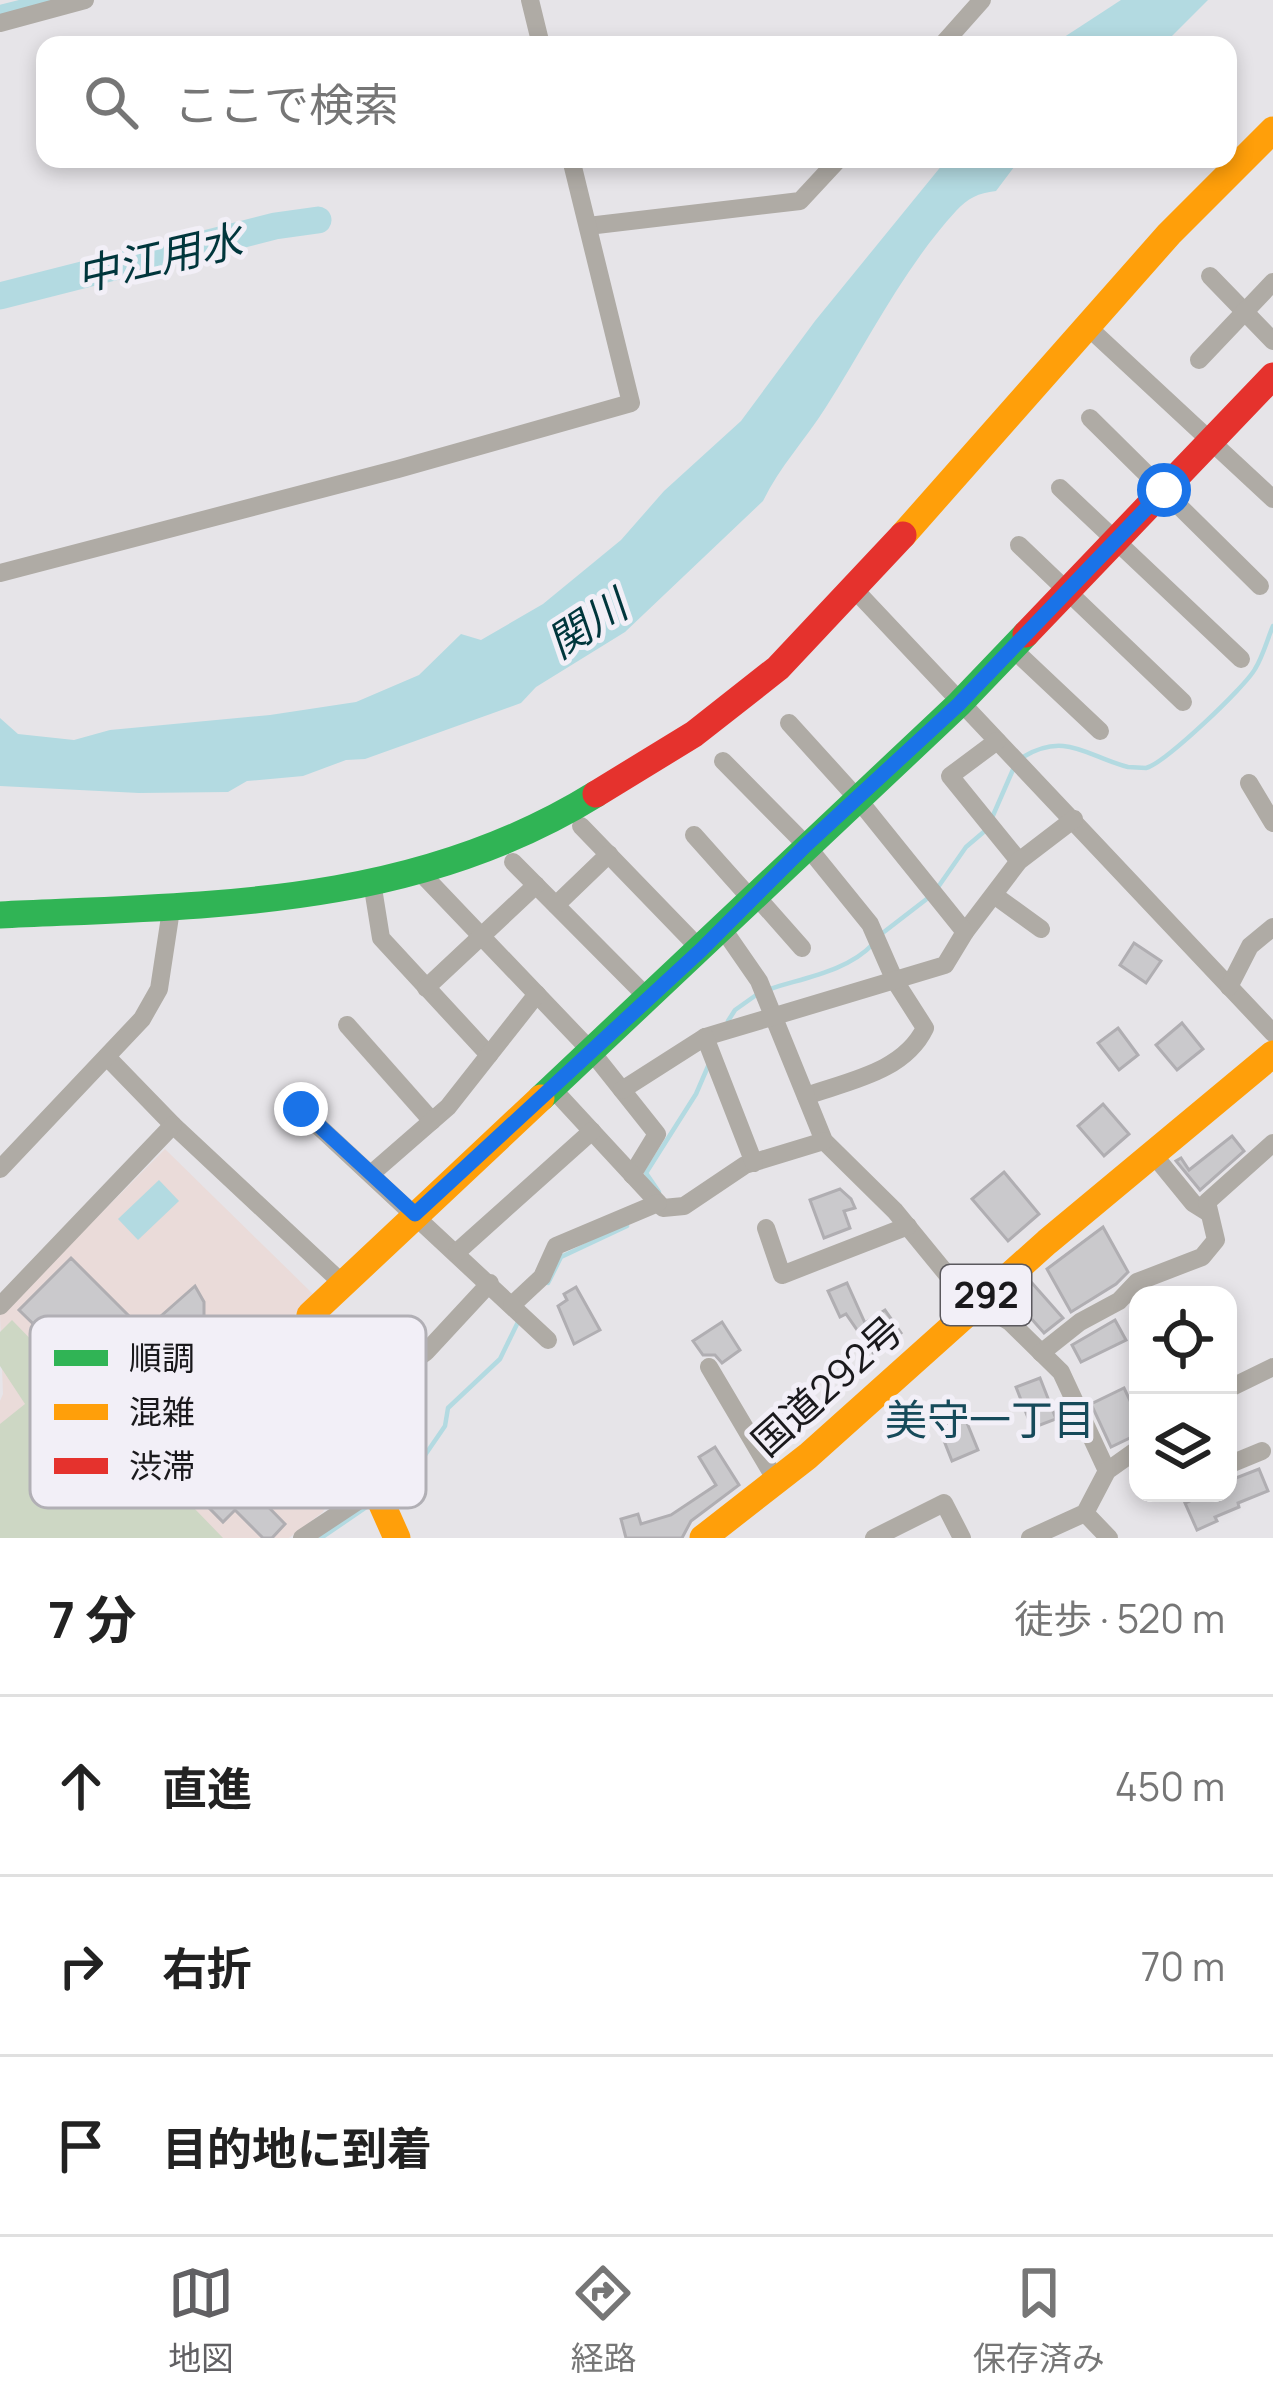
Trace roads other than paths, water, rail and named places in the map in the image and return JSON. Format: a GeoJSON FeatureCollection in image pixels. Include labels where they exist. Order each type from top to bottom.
{"type":"FeatureCollection","features":[{"type":"Feature","properties":{"kind":"main road"},"geometry":{"type":"LineString","coordinates":[[1237,166],[1273,130]]}},
{"type":"Feature","properties":{"kind":"main road"},"geometry":{"type":"LineString","coordinates":[[0,915],[263,902],[421,873],[558,818],[694,734],[778,668],[855,590],[1169,234],[1235,168]]}},
{"type":"Feature","properties":{"kind":"main road"},"geometry":{"type":"LineString","coordinates":[[310,1316],[340,1282],[724,929],[806,845],[959,704],[1273,376]]}},
{"type":"Feature","properties":{"kind":"main road","name":"国道292号"},"geometry":{"type":"LineString","coordinates":[[703,1538],[777,1483],[976,1304],[1273,1054]]}},
{"type":"Feature","properties":{"kind":"main road"},"geometry":{"type":"LineString","coordinates":[[384,1508],[397,1538]]}},
{"type":"Feature","properties":{"kind":"street"},"geometry":{"type":"LineString","coordinates":[[0,22],[85,0]]}},
{"type":"Feature","properties":{"kind":"street"},"geometry":{"type":"LineString","coordinates":[[530,0],[539,36]]}},
{"type":"Feature","properties":{"kind":"street"},"geometry":{"type":"LineString","coordinates":[[950,36],[982,0]]}},
{"type":"Feature","properties":{"kind":"street"},"geometry":{"type":"LineString","coordinates":[[0,573],[631,403],[573,168]]}},
{"type":"Feature","properties":{"kind":"street"},"geometry":{"type":"LineString","coordinates":[[588,226],[800,201],[830,168]]}},
{"type":"Feature","properties":{"kind":"street"},"geometry":{"type":"LineString","coordinates":[[1210,277],[1273,341]]}},
{"type":"Feature","properties":{"kind":"street"},"geometry":{"type":"LineString","coordinates":[[1199,360],[1273,282]]}},
{"type":"Feature","properties":{"kind":"street"},"geometry":{"type":"LineString","coordinates":[[1089,328],[1273,499]]}},
{"type":"Feature","properties":{"kind":"street"},"geometry":{"type":"LineString","coordinates":[[1090,418],[1260,586]]}},
{"type":"Feature","properties":{"kind":"street"},"geometry":{"type":"LineString","coordinates":[[1060,488],[1241,659]]}},
{"type":"Feature","properties":{"kind":"street"},"geometry":{"type":"LineString","coordinates":[[1019,545],[1183,702]]}},
{"type":"Feature","properties":{"kind":"street"},"geometry":{"type":"LineString","coordinates":[[855,590],[1273,1033]]}},
{"type":"Feature","properties":{"kind":"street"},"geometry":{"type":"LineString","coordinates":[[1012,648],[1100,731]]}},
{"type":"Feature","properties":{"kind":"street"},"geometry":{"type":"LineString","coordinates":[[789,724],[857,798],[965,932]]}},
{"type":"Feature","properties":{"kind":"street"},"geometry":{"type":"LineString","coordinates":[[997,741],[950,776],[1019,861]]}},
{"type":"Feature","properties":{"kind":"street"},"geometry":{"type":"LineString","coordinates":[[723,761],[806,845],[870,924],[895,980],[925,1028],[916,1048],[885,1068],[806,1096]]}},
{"type":"Feature","properties":{"kind":"street"},"geometry":{"type":"LineString","coordinates":[[1249,782],[1273,823]]}},
{"type":"Feature","properties":{"kind":"street"},"geometry":{"type":"LineString","coordinates":[[622,1090],[705,1037],[945,965],[1019,861],[1074,819]]}},
{"type":"Feature","properties":{"kind":"street"},"geometry":{"type":"LineString","coordinates":[[581,826],[701,950]]}},
{"type":"Feature","properties":{"kind":"street"},"geometry":{"type":"LineString","coordinates":[[694,835],[802,948]]}},
{"type":"Feature","properties":{"kind":"street"},"geometry":{"type":"LineString","coordinates":[[556,905],[609,854]]}},
{"type":"Feature","properties":{"kind":"street"},"geometry":{"type":"LineString","coordinates":[[513,862],[648,998]]}},
{"type":"Feature","properties":{"kind":"street"},"geometry":{"type":"LineString","coordinates":[[421,873],[591,1051],[657,1134],[632,1175]]}},
{"type":"Feature","properties":{"kind":"street"},"geometry":{"type":"LineString","coordinates":[[372,882],[381,938],[489,1055]]}},
{"type":"Feature","properties":{"kind":"street"},"geometry":{"type":"LineString","coordinates":[[426,988],[536,885]]}},
{"type":"Feature","properties":{"kind":"street"},"geometry":{"type":"LineString","coordinates":[[994,895],[1041,929]]}},
{"type":"Feature","properties":{"kind":"street"},"geometry":{"type":"LineString","coordinates":[[0,1169],[142,1019],[159,989],[170,910]]}},
{"type":"Feature","properties":{"kind":"street"},"geometry":{"type":"LineString","coordinates":[[1229,987],[1250,946],[1273,927]]}},
{"type":"Feature","properties":{"kind":"street"},"geometry":{"type":"LineString","coordinates":[[724,929],[759,981],[824,1141],[908,1226],[963,1294],[1010,1322],[1061,1372],[1108,1471]]}},
{"type":"Feature","properties":{"kind":"street"},"geometry":{"type":"LineString","coordinates":[[371,1174],[432,1121],[537,994]]}},
{"type":"Feature","properties":{"kind":"street"},"geometry":{"type":"LineString","coordinates":[[347,1024],[432,1121]]}},
{"type":"Feature","properties":{"kind":"street"},"geometry":{"type":"LineString","coordinates":[[705,1037],[754,1163]]}},
{"type":"Feature","properties":{"kind":"street"},"geometry":{"type":"LineString","coordinates":[[107,1058],[340,1282]]}},
{"type":"Feature","properties":{"kind":"street"},"geometry":{"type":"LineString","coordinates":[[552,1088],[663,1208],[684,1206],[754,1163],[824,1141]]}},
{"type":"Feature","properties":{"kind":"street"},"geometry":{"type":"LineString","coordinates":[[301,1109],[548,1340]]}},
{"type":"Feature","properties":{"kind":"street"},"geometry":{"type":"LineString","coordinates":[[0,1306],[173,1125]]}},
{"type":"Feature","properties":{"kind":"street"},"geometry":{"type":"LineString","coordinates":[[457,1252],[592,1131]]}},
{"type":"Feature","properties":{"kind":"street"},"geometry":{"type":"LineString","coordinates":[[1041,1352],[1080,1322],[1119,1301],[1137,1282],[1202,1257],[1216,1240],[1207,1202],[1273,1143]]}},
{"type":"Feature","properties":{"kind":"street"},"geometry":{"type":"LineString","coordinates":[[1153,1154],[1192,1203],[1210,1213]]}},
{"type":"Feature","properties":{"kind":"street"},"geometry":{"type":"LineString","coordinates":[[512,1304],[542,1276],[556,1246],[658,1203]]}},
{"type":"Feature","properties":{"kind":"street"},"geometry":{"type":"LineString","coordinates":[[766,1228],[782,1275],[908,1226]]}},
{"type":"Feature","properties":{"kind":"street"},"geometry":{"type":"LineString","coordinates":[[426,1352],[490,1283]]}},
{"type":"Feature","properties":{"kind":"street"},"geometry":{"type":"LineString","coordinates":[[709,1367],[777,1483]]}},
{"type":"Feature","properties":{"kind":"street"},"geometry":{"type":"LineString","coordinates":[[1237,1385],[1273,1367]]}},
{"type":"Feature","properties":{"kind":"street"},"geometry":{"type":"LineString","coordinates":[[1237,1461],[1262,1451]]}},
{"type":"Feature","properties":{"kind":"street"},"geometry":{"type":"LineString","coordinates":[[1030,1538],[1085,1514],[1108,1471],[1129,1456]]}},
{"type":"Feature","properties":{"kind":"street"},"geometry":{"type":"LineString","coordinates":[[874,1538],[944,1504],[962,1538]]}},
{"type":"Feature","properties":{"kind":"street"},"geometry":{"type":"LineString","coordinates":[[302,1538],[347,1508]]}},
{"type":"Feature","properties":{"kind":"street"},"geometry":{"type":"LineString","coordinates":[[1085,1514],[1108,1538]]}},
{"type":"Feature","properties":{"kind":"water"},"geometry":{"type":"Polygon","coordinates":[[[1121,0],[1208,0],[1172,36],[1066,36],[1121,0]]]}},
{"type":"Feature","properties":{"kind":"water","name":"関川"},"geometry":{"type":"Polygon","coordinates":[[[940,168],[1013,168],[996,191],[960,206],[937,233],[763,501],[625,632],[536,687],[521,703],[365,759],[346,760],[303,776],[247,781],[228,792],[0,786],[0,718],[18,734],[74,740],[110,730],[356,702],[419,675],[461,634],[481,640],[543,604],[621,540],[664,491],[741,421],[940,168]]]}},
{"type":"Feature","properties":{"kind":"water"},"geometry":{"type":"Polygon","coordinates":[[[159,1180],[179,1201],[138,1240],[118,1219],[159,1180]]]}},
{"type":"Feature","properties":{"kind":"waterway"},"geometry":{"type":"LineString","coordinates":[[0,13],[44,2]]}},
{"type":"Feature","properties":{"kind":"waterway","name":"中江用水"},"geometry":{"type":"LineString","coordinates":[[0,296],[275,226],[318,220]]}},
{"type":"Feature","properties":{"kind":"waterway"},"geometry":{"type":"LineString","coordinates":[[1023,757],[1065,746],[1128,767],[1156,763],[1248,678],[1273,626]]}},
{"type":"Feature","properties":{"kind":"waterway"},"geometry":{"type":"LineString","coordinates":[[991,820],[1015,765]]}},
{"type":"Feature","properties":{"kind":"waterway"},"geometry":{"type":"LineString","coordinates":[[936,890],[966,847],[986,830]]}},
{"type":"Feature","properties":{"kind":"waterway"},"geometry":{"type":"LineString","coordinates":[[880,935],[928,898]]}},
{"type":"Feature","properties":{"kind":"waterway"},"geometry":{"type":"LineString","coordinates":[[770,989],[838,967],[873,944]]}},
{"type":"Feature","properties":{"kind":"waterway"},"geometry":{"type":"LineString","coordinates":[[728,1021],[759,993]]}},
{"type":"Feature","properties":{"kind":"waterway"},"geometry":{"type":"LineString","coordinates":[[659,1192],[646,1173],[696,1094],[709,1064]]}},
{"type":"Feature","properties":{"kind":"waterway"},"geometry":{"type":"LineString","coordinates":[[548,1283],[561,1257],[627,1226]]}},
{"type":"Feature","properties":{"kind":"waterway"},"geometry":{"type":"LineString","coordinates":[[426,1454],[445,1426],[448,1408],[500,1359],[519,1320]]}},
{"type":"Feature","properties":{"kind":"waterway"},"geometry":{"type":"LineString","coordinates":[[321,1538],[365,1508]]}},
{"type":"Feature","properties":{"kind":"district","name":"美守一丁目"},"geometry":{"type":"Point","coordinates":[990,1420]}}]}
